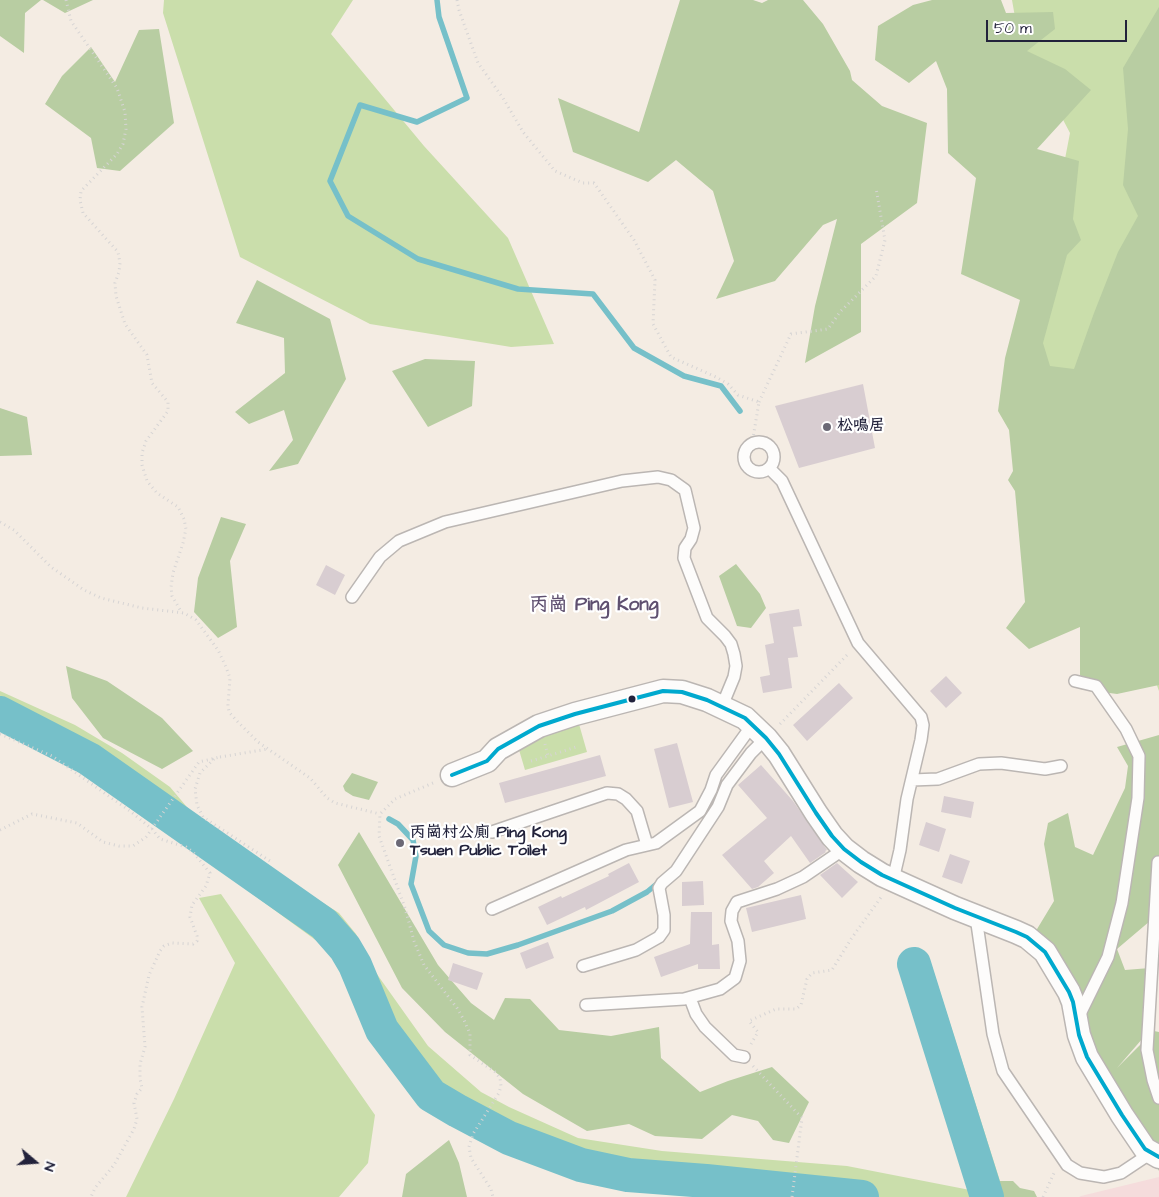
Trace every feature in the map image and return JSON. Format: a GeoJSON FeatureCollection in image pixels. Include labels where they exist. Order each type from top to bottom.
{"type":"FeatureCollection","features":[{"type":"Feature","properties":{"kind":"street"},"geometry":{"type":"LineString","coordinates":[[452,775],[487,761],[498,749],[539,726],[663,690],[682,692],[722,706],[745,718],[759,731],[786,764],[832,836],[844,849],[861,862],[894,880],[976,917],[1027,937],[1045,952],[1073,1002],[1082,1046],[1087,1057],[1145,1149],[1155,1155]]}},
{"type":"Feature","properties":{"kind":"lane"},"geometry":{"type":"LineString","coordinates":[[770,468],[782,481],[858,643],[921,717],[923,725],[921,740],[894,880]]}},
{"type":"Feature","properties":{"kind":"lane"},"geometry":{"type":"LineString","coordinates":[[352,597],[380,557],[399,541],[445,522],[622,481],[658,477],[671,480],[685,490],[694,528],[691,539],[685,548],[684,558],[706,618],[725,636],[731,644],[734,654],[736,666],[734,677],[722,706]]}},
{"type":"Feature","properties":{"kind":"lane"},"geometry":{"type":"LineString","coordinates":[[1075,681],[1096,686],[1126,729],[1139,756],[1138,798],[1122,903],[1108,957],[1076,1022]]}},
{"type":"Feature","properties":{"kind":"lane"},"geometry":{"type":"LineString","coordinates":[[492,909],[626,850],[656,844],[700,811],[711,790],[716,774],[759,731]]}},
{"type":"Feature","properties":{"kind":"lane"},"geometry":{"type":"LineString","coordinates":[[583,966],[636,950],[659,937],[664,930],[664,914],[659,888],[676,871],[718,807],[727,785],[751,753],[759,731]]}},
{"type":"Feature","properties":{"kind":"lane"},"geometry":{"type":"LineString","coordinates":[[912,780],[938,779],[979,764],[1001,763],[1045,769],[1061,766]]}},
{"type":"Feature","properties":{"kind":"lane"},"geometry":{"type":"LineString","coordinates":[[492,832],[607,793],[618,794],[626,799],[637,811],[647,845]]}},
{"type":"Feature","properties":{"kind":"lane"},"geometry":{"type":"LineString","coordinates":[[586,1005],[690,998],[720,989],[735,978],[740,961],[738,941],[731,921],[732,911],[737,902],[777,889],[803,877],[844,849]]}},
{"type":"Feature","properties":{"kind":"lane"},"geometry":{"type":"LineString","coordinates":[[1158,862],[1147,1050],[1159,1098]]}},
{"type":"Feature","properties":{"kind":"lane"},"geometry":{"type":"LineString","coordinates":[[976,917],[993,1034],[1003,1070],[1067,1166],[1080,1173],[1104,1177],[1121,1173],[1155,1155]]}},
{"type":"Feature","properties":{"kind":"lane"},"geometry":{"type":"LineString","coordinates":[[690,998],[696,1014],[705,1027],[734,1055],[744,1057]]}},
{"type":"Feature","properties":{"kind":"path"},"geometry":{"type":"LineString","coordinates":[[66,0],[71,21],[117,88],[125,112],[126,129],[123,144],[117,154],[81,191],[80,200],[83,213],[118,252],[120,263],[115,283],[116,296],[125,324],[147,355],[152,384],[168,402],[168,411],[146,441],[142,453],[142,465],[147,481],[157,493],[178,507],[184,519],[186,529],[171,587],[172,596],[182,613]]}},
{"type":"Feature","properties":{"kind":"path"},"geometry":{"type":"LineString","coordinates":[[457,0],[478,63],[524,132],[556,171],[583,183],[594,183],[634,240],[655,280],[653,324],[671,357],[716,377],[728,384],[738,396],[759,402]]}},
{"type":"Feature","properties":{"kind":"path"},"geometry":{"type":"LineString","coordinates":[[753,438],[759,402],[791,334],[828,329],[840,312],[876,276],[885,240],[876,188]]}},
{"type":"Feature","properties":{"kind":"path"},"geometry":{"type":"LineString","coordinates":[[0,522],[14,530],[51,567],[84,590],[101,598],[142,608],[182,613],[196,620],[218,650],[230,678],[229,712],[258,742],[310,778],[327,798],[335,803],[380,814]]}},
{"type":"Feature","properties":{"kind":"path"},"geometry":{"type":"LineString","coordinates":[[759,731],[858,643]]}},
{"type":"Feature","properties":{"kind":"path"},"geometry":{"type":"LineString","coordinates":[[539,726],[548,756]]}},
{"type":"Feature","properties":{"kind":"path"},"geometry":{"type":"LineString","coordinates":[[0,734],[52,756],[130,811],[152,829],[160,839],[186,846],[210,873],[206,886],[192,905],[190,917],[197,941],[193,944],[172,942],[164,946],[149,975],[142,1007],[145,1047],[140,1064],[142,1088],[134,1103],[137,1119],[134,1129],[114,1165],[94,1188],[91,1197]]}},
{"type":"Feature","properties":{"kind":"path"},"geometry":{"type":"LineString","coordinates":[[531,761],[576,747]]}},
{"type":"Feature","properties":{"kind":"path"},"geometry":{"type":"LineString","coordinates":[[0,830],[32,814],[77,823],[103,842],[119,846],[133,846],[142,841],[152,829],[199,762],[268,749]]}},
{"type":"Feature","properties":{"kind":"path"},"geometry":{"type":"LineString","coordinates":[[220,757],[213,760],[200,772],[195,790],[197,805],[203,817],[273,863]]}},
{"type":"Feature","properties":{"kind":"path"},"geometry":{"type":"LineString","coordinates":[[452,775],[395,799],[380,814],[379,836],[405,908],[414,941],[424,965],[464,1020],[470,1034],[470,1055],[495,1072],[500,1078],[501,1086],[497,1098],[474,1134],[470,1144],[470,1154],[491,1189],[493,1197]]}},
{"type":"Feature","properties":{"kind":"path"},"geometry":{"type":"LineString","coordinates":[[792,1197],[802,1118],[744,1057],[758,1032],[749,1021],[776,1009],[796,1009],[801,1005],[807,978],[812,973],[832,970],[894,880]]}},
{"type":"Feature","properties":{"kind":"path"},"geometry":{"type":"LineString","coordinates":[[1043,1197],[1062,1158]]}},
{"type":"Feature","properties":{"kind":"shaded area"},"geometry":{"type":"Polygon","coordinates":[[[1159,1177],[1159,1197],[1079,1197],[1081,1196],[1159,1177]]]}},
{"type":"Feature","properties":{"kind":"green space"},"geometry":{"type":"Polygon","coordinates":[[[0,0],[41,0],[25,13],[24,53],[0,36],[0,0]]]}},
{"type":"Feature","properties":{"kind":"green space"},"geometry":{"type":"Polygon","coordinates":[[[43,0],[93,0],[65,13],[43,0]]]}},
{"type":"Feature","properties":{"kind":"green space"},"geometry":{"type":"Polygon","coordinates":[[[164,0],[353,0],[331,34],[424,146],[508,238],[554,344],[511,347],[370,324],[240,257],[163,13],[164,0]]]}},
{"type":"Feature","properties":{"kind":"green space"},"geometry":{"type":"Polygon","coordinates":[[[680,0],[753,0],[762,3],[768,0],[803,0],[823,24],[850,71],[852,80],[882,106],[927,123],[917,203],[861,244],[861,332],[805,363],[815,306],[837,219],[823,225],[775,281],[716,299],[734,261],[713,191],[676,160],[648,182],[573,152],[558,98],[639,132],[680,0]]]}},
{"type":"Feature","properties":{"kind":"green space"},"geometry":{"type":"Polygon","coordinates":[[[932,0],[1001,0],[1006,13],[1053,12],[1055,29],[1027,51],[1065,69],[1091,90],[1037,149],[1079,161],[1073,219],[1081,240],[1067,255],[1043,343],[1050,366],[1074,369],[1118,252],[1138,216],[1123,185],[1128,129],[1123,68],[1159,7],[1159,685],[1117,694],[1080,689],[1080,627],[1029,649],[1006,628],[1025,602],[1015,491],[1008,480],[1013,471],[1009,430],[998,411],[1005,358],[1020,300],[961,274],[976,178],[948,153],[947,89],[936,61],[909,83],[875,60],[878,26],[913,5],[932,0]]]}},
{"type":"Feature","properties":{"kind":"green space"},"geometry":{"type":"Polygon","coordinates":[[[1012,0],[1159,0],[1159,691],[1030,340],[1070,133],[1018,34],[1012,0]]]}},
{"type":"Feature","properties":{"kind":"green space"},"geometry":{"type":"Polygon","coordinates":[[[159,29],[174,123],[120,171],[97,168],[91,138],[45,104],[62,76],[91,47],[115,82],[139,30],[159,29]]]}},
{"type":"Feature","properties":{"kind":"green space"},"geometry":{"type":"Polygon","coordinates":[[[257,280],[330,319],[346,379],[298,464],[269,471],[293,440],[284,410],[249,424],[235,412],[285,373],[284,338],[236,323],[257,280]]]}},
{"type":"Feature","properties":{"kind":"green space"},"geometry":{"type":"Polygon","coordinates":[[[425,359],[475,361],[472,406],[428,427],[392,371],[425,359]]]}},
{"type":"Feature","properties":{"kind":"green space"},"geometry":{"type":"Polygon","coordinates":[[[0,408],[27,417],[32,455],[0,456],[0,408]]]}},
{"type":"Feature","properties":{"kind":"green space"},"geometry":{"type":"Polygon","coordinates":[[[221,517],[246,524],[230,561],[237,627],[218,638],[194,612],[198,578],[221,517]]]}},
{"type":"Feature","properties":{"kind":"green space"},"geometry":{"type":"Polygon","coordinates":[[[736,564],[760,594],[766,608],[751,628],[737,626],[719,576],[736,564]]]}},
{"type":"Feature","properties":{"kind":"green space"},"geometry":{"type":"Polygon","coordinates":[[[66,666],[107,681],[162,718],[193,751],[162,769],[103,738],[72,698],[66,666]]]}},
{"type":"Feature","properties":{"kind":"green space"},"geometry":{"type":"Polygon","coordinates":[[[0,691],[75,725],[122,753],[170,787],[197,819],[339,913],[356,934],[374,970],[428,1046],[481,1092],[509,1107],[578,1138],[662,1151],[847,1166],[970,1190],[902,966],[928,954],[1000,1181],[993,1192],[998,1197],[758,1197],[602,1181],[522,1155],[482,1136],[429,1103],[377,1033],[359,991],[325,947],[232,879],[199,851],[144,814],[97,777],[44,745],[0,727],[0,691]]]}},
{"type":"Feature","properties":{"kind":"green space"},"geometry":{"type":"Polygon","coordinates":[[[579,724],[587,752],[525,770],[517,743],[579,724]]]}},
{"type":"Feature","properties":{"kind":"green space"},"geometry":{"type":"Polygon","coordinates":[[[1159,735],[1159,858],[1150,921],[1117,949],[1125,970],[1150,968],[1149,1031],[1117,1068],[1154,1031],[1159,1032],[1159,1171],[1074,1014],[1028,944],[1054,901],[1044,844],[1048,823],[1068,813],[1075,847],[1093,855],[1125,788],[1128,766],[1117,747],[1159,735]]]}},
{"type":"Feature","properties":{"kind":"green space"},"geometry":{"type":"Polygon","coordinates":[[[352,773],[378,782],[369,800],[353,796],[345,791],[343,786],[352,773]]]}},
{"type":"Feature","properties":{"kind":"green space"},"geometry":{"type":"Polygon","coordinates":[[[359,832],[438,965],[471,1003],[494,1020],[505,998],[530,999],[559,1030],[611,1036],[659,1027],[661,1058],[700,1092],[772,1067],[809,1102],[789,1143],[773,1140],[758,1121],[732,1115],[702,1139],[655,1136],[629,1124],[587,1131],[523,1094],[445,1032],[402,988],[338,865],[359,832]]]}},
{"type":"Feature","properties":{"kind":"green space"},"geometry":{"type":"Polygon","coordinates":[[[221,894],[375,1115],[368,1163],[339,1197],[126,1197],[174,1099],[235,963],[199,898],[221,894]]]}},
{"type":"Feature","properties":{"kind":"green space"},"geometry":{"type":"Polygon","coordinates":[[[449,1140],[459,1163],[467,1197],[402,1197],[406,1174],[449,1140]]]}},
{"type":"Feature","properties":{"kind":"green space"},"geometry":{"type":"Polygon","coordinates":[[[1000,1181],[1013,1181],[1020,1188],[1034,1191],[1037,1197],[998,1197],[993,1192],[1000,1181]]]}},
{"type":"Feature","properties":{"kind":"building","name":"松鳴居"},"geometry":{"type":"Polygon","coordinates":[[[863,384],[875,448],[799,468],[775,406],[863,384]]]}},
{"type":"Feature","properties":{"kind":"building"},"geometry":{"type":"Polygon","coordinates":[[[326,565],[345,575],[335,595],[316,585],[326,565]]]}},
{"type":"Feature","properties":{"kind":"building"},"geometry":{"type":"Polygon","coordinates":[[[799,609],[802,626],[793,627],[798,657],[788,658],[792,688],[763,693],[760,677],[770,675],[765,645],[774,643],[769,614],[799,609]]]}},
{"type":"Feature","properties":{"kind":"building"},"geometry":{"type":"Polygon","coordinates":[[[946,676],[962,693],[946,708],[930,691],[946,676]]]}},
{"type":"Feature","properties":{"kind":"building"},"geometry":{"type":"Polygon","coordinates":[[[839,683],[853,698],[807,741],[793,725],[839,683]]]}},
{"type":"Feature","properties":{"kind":"building"},"geometry":{"type":"Polygon","coordinates":[[[677,743],[693,802],[669,808],[654,749],[677,743]]]}},
{"type":"Feature","properties":{"kind":"building"},"geometry":{"type":"Polygon","coordinates":[[[600,755],[606,776],[505,803],[499,783],[600,755]]]}},
{"type":"Feature","properties":{"kind":"building"},"geometry":{"type":"Polygon","coordinates":[[[761,765],[793,801],[827,850],[810,863],[791,836],[764,861],[774,873],[758,887],[752,889],[722,855],[767,818],[738,785],[761,765]]]}},
{"type":"Feature","properties":{"kind":"building"},"geometry":{"type":"Polygon","coordinates":[[[944,796],[974,802],[971,818],[941,812],[944,796]]]}},
{"type":"Feature","properties":{"kind":"building"},"geometry":{"type":"Polygon","coordinates":[[[926,822],[946,829],[939,852],[919,845],[926,822]]]}},
{"type":"Feature","properties":{"kind":"building"},"geometry":{"type":"Polygon","coordinates":[[[950,854],[970,861],[962,884],[942,877],[950,854]]]}},
{"type":"Feature","properties":{"kind":"building"},"geometry":{"type":"Polygon","coordinates":[[[629,863],[639,882],[586,910],[585,907],[547,925],[538,907],[609,876],[608,874],[629,863]]]}},
{"type":"Feature","properties":{"kind":"building"},"geometry":{"type":"Polygon","coordinates":[[[837,863],[858,882],[842,898],[820,875],[837,863]]]}},
{"type":"Feature","properties":{"kind":"building"},"geometry":{"type":"Polygon","coordinates":[[[703,881],[704,905],[682,906],[682,882],[703,881]]]}},
{"type":"Feature","properties":{"kind":"building"},"geometry":{"type":"Polygon","coordinates":[[[801,895],[806,919],[752,932],[746,908],[801,895]]]}},
{"type":"Feature","properties":{"kind":"building"},"geometry":{"type":"Polygon","coordinates":[[[691,912],[712,912],[712,945],[719,944],[720,969],[698,969],[698,964],[661,977],[654,957],[690,944],[691,912]]]}},
{"type":"Feature","properties":{"kind":"building"},"geometry":{"type":"Polygon","coordinates":[[[548,942],[554,958],[526,969],[520,953],[548,942]]]}},
{"type":"Feature","properties":{"kind":"building"},"geometry":{"type":"Polygon","coordinates":[[[453,963],[483,973],[477,990],[448,980],[453,963]]]}},
{"type":"Feature","properties":{"kind":"waterway"},"geometry":{"type":"LineString","coordinates":[[437,0],[439,17],[467,98],[417,122],[360,105],[330,181],[348,216],[418,259],[518,289],[593,294],[634,348],[684,376],[721,386],[740,411]]}},
{"type":"Feature","properties":{"kind":"waterway"},"geometry":{"type":"LineString","coordinates":[[0,713],[89,759],[324,924],[345,948],[355,965],[382,1030],[431,1095],[458,1111],[509,1138],[581,1165],[628,1175],[862,1197]]}},
{"type":"Feature","properties":{"kind":"waterway"},"geometry":{"type":"LineString","coordinates":[[389,819],[398,824],[413,840],[416,856],[411,884],[429,931],[444,945],[468,953],[487,954],[518,945],[612,911],[647,892],[659,882]]}},
{"type":"Feature","properties":{"kind":"waterway"},"geometry":{"type":"LineString","coordinates":[[914,964],[987,1197]]}},
{"type":"Feature","properties":{"kind":"transit line"},"geometry":{"type":"LineString","coordinates":[[452,775],[487,761],[498,749],[539,726],[575,714],[663,691],[682,692],[707,700],[745,718],[766,738],[779,754],[816,813],[844,849],[882,875],[955,908],[1027,937],[1045,952],[1069,992],[1073,1002],[1079,1035],[1087,1057],[1145,1149],[1159,1157]]}},
{"type":"Feature","properties":{"kind":"place","name":"松鳴居"},"geometry":{"type":"Point","coordinates":[827,427]}},
{"type":"Feature","properties":{"kind":"place","name":"丙崗村公廁 Ping Kong Tsuen Public Toilet"},"geometry":{"type":"Point","coordinates":[400,843]}},
{"type":"Feature","properties":{"kind":"district","name":"丙崗 Ping Kong"},"geometry":{"type":"Point","coordinates":[594,606]}}]}
